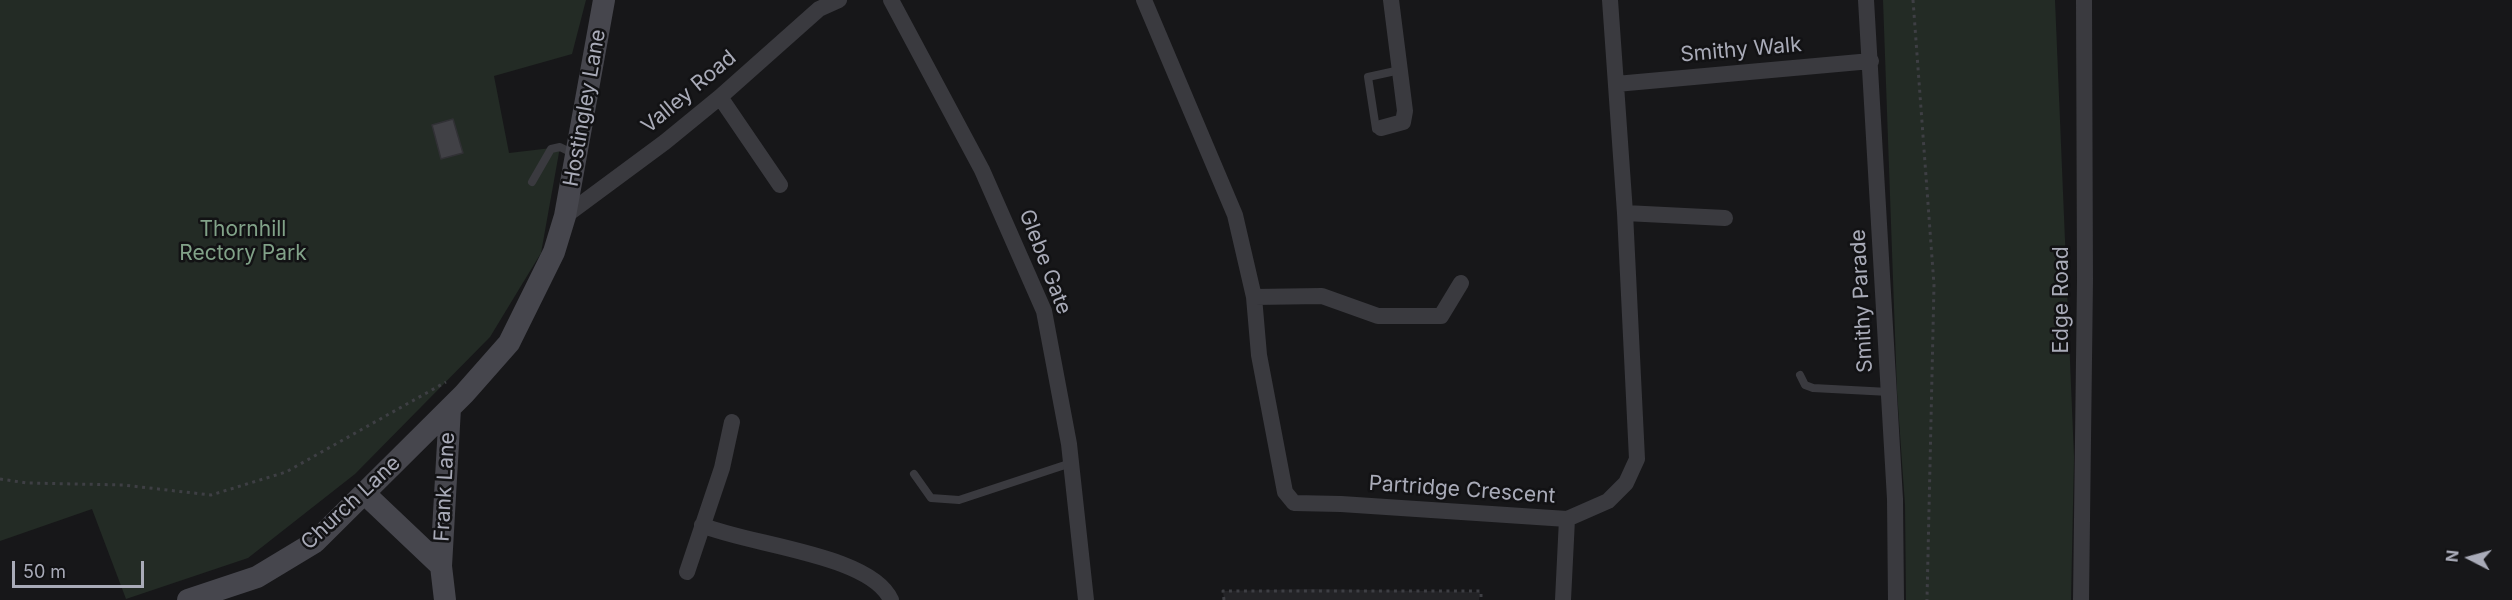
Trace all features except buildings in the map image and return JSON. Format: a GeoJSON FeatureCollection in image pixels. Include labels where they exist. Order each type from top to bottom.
{"type":"FeatureCollection","features":[{"type":"Feature","properties":{"kind":"main road","name":"Hostingley Lane"},"geometry":{"type":"LineString","coordinates":[[455,394],[509,343],[554,252],[565,216],[604,0]]}},
{"type":"Feature","properties":{"kind":"main road","name":"Church Lane"},"geometry":{"type":"LineString","coordinates":[[188,600],[257,577],[315,542],[364,493],[455,394]]}},
{"type":"Feature","properties":{"kind":"main road","name":"Frank Lane"},"geometry":{"type":"LineString","coordinates":[[444,600],[441,566],[455,394]]}},
{"type":"Feature","properties":{"kind":"main road","name":"Frank Lane"},"geometry":{"type":"LineString","coordinates":[[364,493],[441,566]]}},
{"type":"Feature","properties":{"kind":"street","name":"Valley Road"},"geometry":{"type":"LineString","coordinates":[[565,216],[665,142],[720,97],[819,4],[839,0]]}},
{"type":"Feature","properties":{"kind":"street","name":"Glebe Gate"},"geometry":{"type":"LineString","coordinates":[[891,0],[982,170],[1044,310],[1071,463],[1086,600]]}},
{"type":"Feature","properties":{"kind":"street","name":"Partridge Crescent"},"geometry":{"type":"LineString","coordinates":[[1144,0],[1235,215],[1254,297],[1259,356],[1285,492],[1294,503],[1568,519],[1608,501],[1626,483],[1637,459],[1625,213],[1610,0]]}},
{"type":"Feature","properties":{"kind":"street"},"geometry":{"type":"LineString","coordinates":[[1381,128],[1403,122],[1405,102],[1391,0]]}},
{"type":"Feature","properties":{"kind":"street","name":"Smithy Parade"},"geometry":{"type":"LineString","coordinates":[[1866,0],[1889,392],[1896,600]]}},
{"type":"Feature","properties":{"kind":"street","name":"Edge Road"},"geometry":{"type":"LineString","coordinates":[[2081,600],[2085,280],[2084,0]]}},
{"type":"Feature","properties":{"kind":"street","name":"Smithy Walk"},"geometry":{"type":"LineString","coordinates":[[1616,84],[1871,61]]}},
{"type":"Feature","properties":{"kind":"street"},"geometry":{"type":"LineString","coordinates":[[720,97],[780,185]]}},
{"type":"Feature","properties":{"kind":"street"},"geometry":{"type":"LineString","coordinates":[[1625,213],[1725,218]]}},
{"type":"Feature","properties":{"kind":"street"},"geometry":{"type":"LineString","coordinates":[[1254,297],[1322,296],[1378,316],[1441,316],[1461,283]]}},
{"type":"Feature","properties":{"kind":"street"},"geometry":{"type":"LineString","coordinates":[[687,572],[722,468],[732,422]]}},
{"type":"Feature","properties":{"kind":"street"},"geometry":{"type":"LineString","coordinates":[[1563,600],[1568,519]]}},
{"type":"Feature","properties":{"kind":"street"},"geometry":{"type":"LineString","coordinates":[[702,525],[839,562],[880,583],[891,600]]}},
{"type":"Feature","properties":{"kind":"lane"},"geometry":{"type":"LineString","coordinates":[[1381,128],[1376,129],[1368,77],[1401,70]]}},
{"type":"Feature","properties":{"kind":"lane"},"geometry":{"type":"LineString","coordinates":[[532,182],[550,148],[560,147],[577,155]]}},
{"type":"Feature","properties":{"kind":"lane"},"geometry":{"type":"LineString","coordinates":[[1800,375],[1805,386],[1813,388],[1889,392]]}},
{"type":"Feature","properties":{"kind":"lane"},"geometry":{"type":"LineString","coordinates":[[915,474],[931,498],[959,500],[1071,463]]}},
{"type":"Feature","properties":{"kind":"path"},"geometry":{"type":"LineString","coordinates":[[1913,0],[1934,285],[1927,600]]}},
{"type":"Feature","properties":{"kind":"path"},"geometry":{"type":"LineString","coordinates":[[0,479],[27,483],[123,485],[211,495],[286,472],[410,405],[455,394]]}},
{"type":"Feature","properties":{"kind":"path"},"geometry":{"type":"LineString","coordinates":[[1224,600],[1222,591],[1358,589],[1481,591],[1481,600]]}},
{"type":"Feature","properties":{"kind":"shaded area"},"geometry":{"type":"Polygon","coordinates":[[[1312,589],[1480,592],[1479,600],[1224,600],[1223,591],[1312,589]]]}},
{"type":"Feature","properties":{"kind":"green space","name":"Thornhill Rectory Park"},"geometry":{"type":"Polygon","coordinates":[[[0,0],[586,0],[572,54],[494,76],[509,153],[560,147],[541,253],[490,337],[355,474],[248,558],[126,599],[92,509],[0,541],[0,0]]]}},
{"type":"Feature","properties":{"kind":"green space"},"geometry":{"type":"Polygon","coordinates":[[[1883,0],[2055,0],[2074,457],[2071,600],[1906,600],[1905,505],[1897,391],[1883,0]]]}}]}
